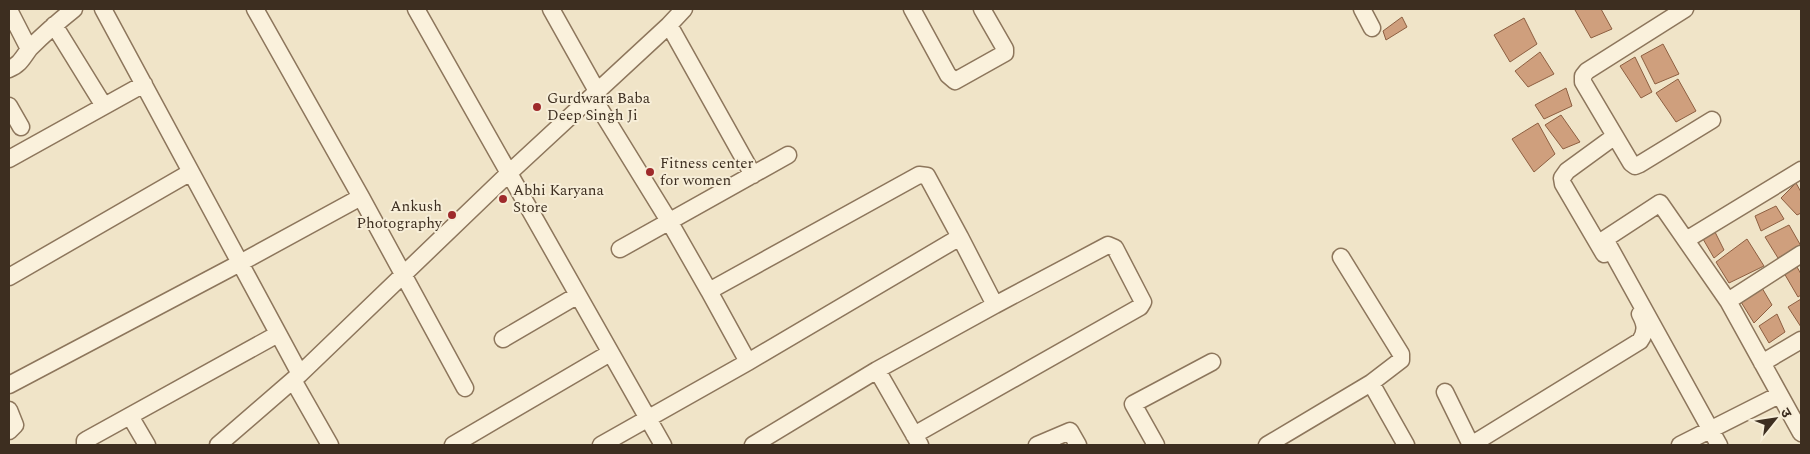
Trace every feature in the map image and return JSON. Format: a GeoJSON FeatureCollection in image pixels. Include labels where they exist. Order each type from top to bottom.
{"type":"FeatureCollection","features":[{"type":"Feature","properties":{"kind":"street"},"geometry":{"type":"LineString","coordinates":[[12,71],[29,49],[74,9]]}},
{"type":"Feature","properties":{"kind":"street"},"geometry":{"type":"LineString","coordinates":[[103,9],[278,334],[296,377],[330,445]]}},
{"type":"Feature","properties":{"kind":"street"},"geometry":{"type":"LineString","coordinates":[[255,9],[361,196],[465,388]]}},
{"type":"Feature","properties":{"kind":"street"},"geometry":{"type":"LineString","coordinates":[[416,9],[663,445]]}},
{"type":"Feature","properties":{"kind":"street"},"geometry":{"type":"LineString","coordinates":[[551,9],[595,94],[709,290],[748,362]]}},
{"type":"Feature","properties":{"kind":"street"},"geometry":{"type":"LineString","coordinates":[[218,445],[296,377],[404,276],[508,174],[684,9]]}},
{"type":"Feature","properties":{"kind":"street"},"geometry":{"type":"LineString","coordinates":[[912,9],[948,75],[955,81],[1005,53],[1005,49],[982,9]]}},
{"type":"Feature","properties":{"kind":"street"},"geometry":{"type":"LineString","coordinates":[[1362,9],[1372,28]]}},
{"type":"Feature","properties":{"kind":"street"},"geometry":{"type":"LineString","coordinates":[[1685,9],[1600,62],[1583,76],[1583,82],[1631,162],[1637,166],[1712,120]]}},
{"type":"Feature","properties":{"kind":"street"},"geometry":{"type":"LineString","coordinates":[[9,10],[29,49]]}},
{"type":"Feature","properties":{"kind":"street"},"geometry":{"type":"LineString","coordinates":[[54,25],[104,106]]}},
{"type":"Feature","properties":{"kind":"street"},"geometry":{"type":"LineString","coordinates":[[669,25],[753,175]]}},
{"type":"Feature","properties":{"kind":"street"},"geometry":{"type":"LineString","coordinates":[[9,159],[144,84]]}},
{"type":"Feature","properties":{"kind":"street"},"geometry":{"type":"LineString","coordinates":[[9,106],[21,127]]}},
{"type":"Feature","properties":{"kind":"street"},"geometry":{"type":"LineString","coordinates":[[1445,392],[1472,445],[1640,340],[1644,334],[1643,318],[1562,182],[1562,178],[1568,171],[1615,136]]}},
{"type":"Feature","properties":{"kind":"street"},"geometry":{"type":"LineString","coordinates":[[620,249],[788,155]]}},
{"type":"Feature","properties":{"kind":"street"},"geometry":{"type":"LineString","coordinates":[[1686,240],[1801,170]]}},
{"type":"Feature","properties":{"kind":"street"},"geometry":{"type":"LineString","coordinates":[[9,277],[191,172]]}},
{"type":"Feature","properties":{"kind":"street"},"geometry":{"type":"LineString","coordinates":[[709,290],[922,174],[927,176],[995,305]]}},
{"type":"Feature","properties":{"kind":"street"},"geometry":{"type":"LineString","coordinates":[[9,385],[240,263],[361,196]]}},
{"type":"Feature","properties":{"kind":"street"},"geometry":{"type":"LineString","coordinates":[[1719,445],[1605,239],[1660,203],[1728,301],[1801,433]]}},
{"type":"Feature","properties":{"kind":"street"},"geometry":{"type":"LineString","coordinates":[[601,445],[748,362],[960,237]]}},
{"type":"Feature","properties":{"kind":"street"},"geometry":{"type":"LineString","coordinates":[[753,445],[877,370],[1108,245],[1115,248],[1143,302],[1140,307],[917,440],[877,370]]}},
{"type":"Feature","properties":{"kind":"street"},"geometry":{"type":"LineString","coordinates":[[1728,301],[1801,254]]}},
{"type":"Feature","properties":{"kind":"street"},"geometry":{"type":"LineString","coordinates":[[1267,445],[1370,383],[1400,362],[1401,354],[1341,257]]}},
{"type":"Feature","properties":{"kind":"street"},"geometry":{"type":"LineString","coordinates":[[503,339],[578,295]]}},
{"type":"Feature","properties":{"kind":"street"},"geometry":{"type":"LineString","coordinates":[[85,445],[88,439],[278,334]]}},
{"type":"Feature","properties":{"kind":"street"},"geometry":{"type":"LineString","coordinates":[[1762,363],[1801,340]]}},
{"type":"Feature","properties":{"kind":"street"},"geometry":{"type":"LineString","coordinates":[[453,445],[610,353]]}},
{"type":"Feature","properties":{"kind":"street"},"geometry":{"type":"LineString","coordinates":[[1156,445],[1133,404],[1212,362]]}},
{"type":"Feature","properties":{"kind":"street"},"geometry":{"type":"LineString","coordinates":[[1370,383],[1406,445]]}},
{"type":"Feature","properties":{"kind":"street"},"geometry":{"type":"LineString","coordinates":[[1680,445],[1779,395]]}},
{"type":"Feature","properties":{"kind":"street"},"geometry":{"type":"LineString","coordinates":[[9,410],[15,425],[9,431]]}},
{"type":"Feature","properties":{"kind":"street"},"geometry":{"type":"LineString","coordinates":[[130,416],[147,445]]}},
{"type":"Feature","properties":{"kind":"street"},"geometry":{"type":"LineString","coordinates":[[1037,445],[1070,431],[1078,445]]}},
{"type":"Feature","properties":{"kind":"building"},"geometry":{"type":"Polygon","coordinates":[[[1601,9],[1612,29],[1591,38],[1575,10],[1601,9]]]}},
{"type":"Feature","properties":{"kind":"building"},"geometry":{"type":"Polygon","coordinates":[[[1402,17],[1407,27],[1386,40],[1383,31],[1402,17]]]}},
{"type":"Feature","properties":{"kind":"building"},"geometry":{"type":"Polygon","coordinates":[[[1524,18],[1537,44],[1510,62],[1494,35],[1524,18]]]}},
{"type":"Feature","properties":{"kind":"building"},"geometry":{"type":"Polygon","coordinates":[[[1663,44],[1679,74],[1655,84],[1641,56],[1663,44]]]}},
{"type":"Feature","properties":{"kind":"building"},"geometry":{"type":"Polygon","coordinates":[[[1540,52],[1554,74],[1528,87],[1515,71],[1540,52]]]}},
{"type":"Feature","properties":{"kind":"building"},"geometry":{"type":"Polygon","coordinates":[[[1635,57],[1652,92],[1641,98],[1620,66],[1635,57]]]}},
{"type":"Feature","properties":{"kind":"building"},"geometry":{"type":"Polygon","coordinates":[[[1678,79],[1696,111],[1676,122],[1656,93],[1678,79]]]}},
{"type":"Feature","properties":{"kind":"building"},"geometry":{"type":"Polygon","coordinates":[[[1566,88],[1572,106],[1544,119],[1535,105],[1566,88]]]}},
{"type":"Feature","properties":{"kind":"building"},"geometry":{"type":"Polygon","coordinates":[[[1561,115],[1580,142],[1563,149],[1545,125],[1561,115]]]}},
{"type":"Feature","properties":{"kind":"building"},"geometry":{"type":"Polygon","coordinates":[[[1538,123],[1555,154],[1534,172],[1512,139],[1538,123]]]}},
{"type":"Feature","properties":{"kind":"building"},"geometry":{"type":"Polygon","coordinates":[[[1796,183],[1801,192],[1801,213],[1797,215],[1781,198],[1796,183]]]}},
{"type":"Feature","properties":{"kind":"building"},"geometry":{"type":"Polygon","coordinates":[[[1776,206],[1784,219],[1761,231],[1755,216],[1776,206]]]}},
{"type":"Feature","properties":{"kind":"building"},"geometry":{"type":"Polygon","coordinates":[[[1789,225],[1801,246],[1778,258],[1765,237],[1789,225]]]}},
{"type":"Feature","properties":{"kind":"building"},"geometry":{"type":"Polygon","coordinates":[[[1715,232],[1724,250],[1714,258],[1703,239],[1715,232]]]}},
{"type":"Feature","properties":{"kind":"building"},"geometry":{"type":"Polygon","coordinates":[[[1747,239],[1764,266],[1729,283],[1716,262],[1747,239]]]}},
{"type":"Feature","properties":{"kind":"building"},"geometry":{"type":"Polygon","coordinates":[[[1797,267],[1801,274],[1801,295],[1798,297],[1784,273],[1797,267]]]}},
{"type":"Feature","properties":{"kind":"building"},"geometry":{"type":"Polygon","coordinates":[[[1762,288],[1772,305],[1754,323],[1741,302],[1762,288]]]}},
{"type":"Feature","properties":{"kind":"building"},"geometry":{"type":"Polygon","coordinates":[[[1801,299],[1801,327],[1788,307],[1801,299]]]}},
{"type":"Feature","properties":{"kind":"building"},"geometry":{"type":"Polygon","coordinates":[[[1777,314],[1785,332],[1769,343],[1759,326],[1777,314]]]}},
{"type":"Feature","properties":{"kind":"place","name":"Gurdwara Baba Deep Singh Ji"},"geometry":{"type":"Point","coordinates":[537,107]}},
{"type":"Feature","properties":{"kind":"place","name":"Fitness center for women"},"geometry":{"type":"Point","coordinates":[650,172]}},
{"type":"Feature","properties":{"kind":"place","name":"Abhi Karyana Store"},"geometry":{"type":"Point","coordinates":[503,199]}},
{"type":"Feature","properties":{"kind":"place","name":"Ankush Photography"},"geometry":{"type":"Point","coordinates":[452,215]}}]}
